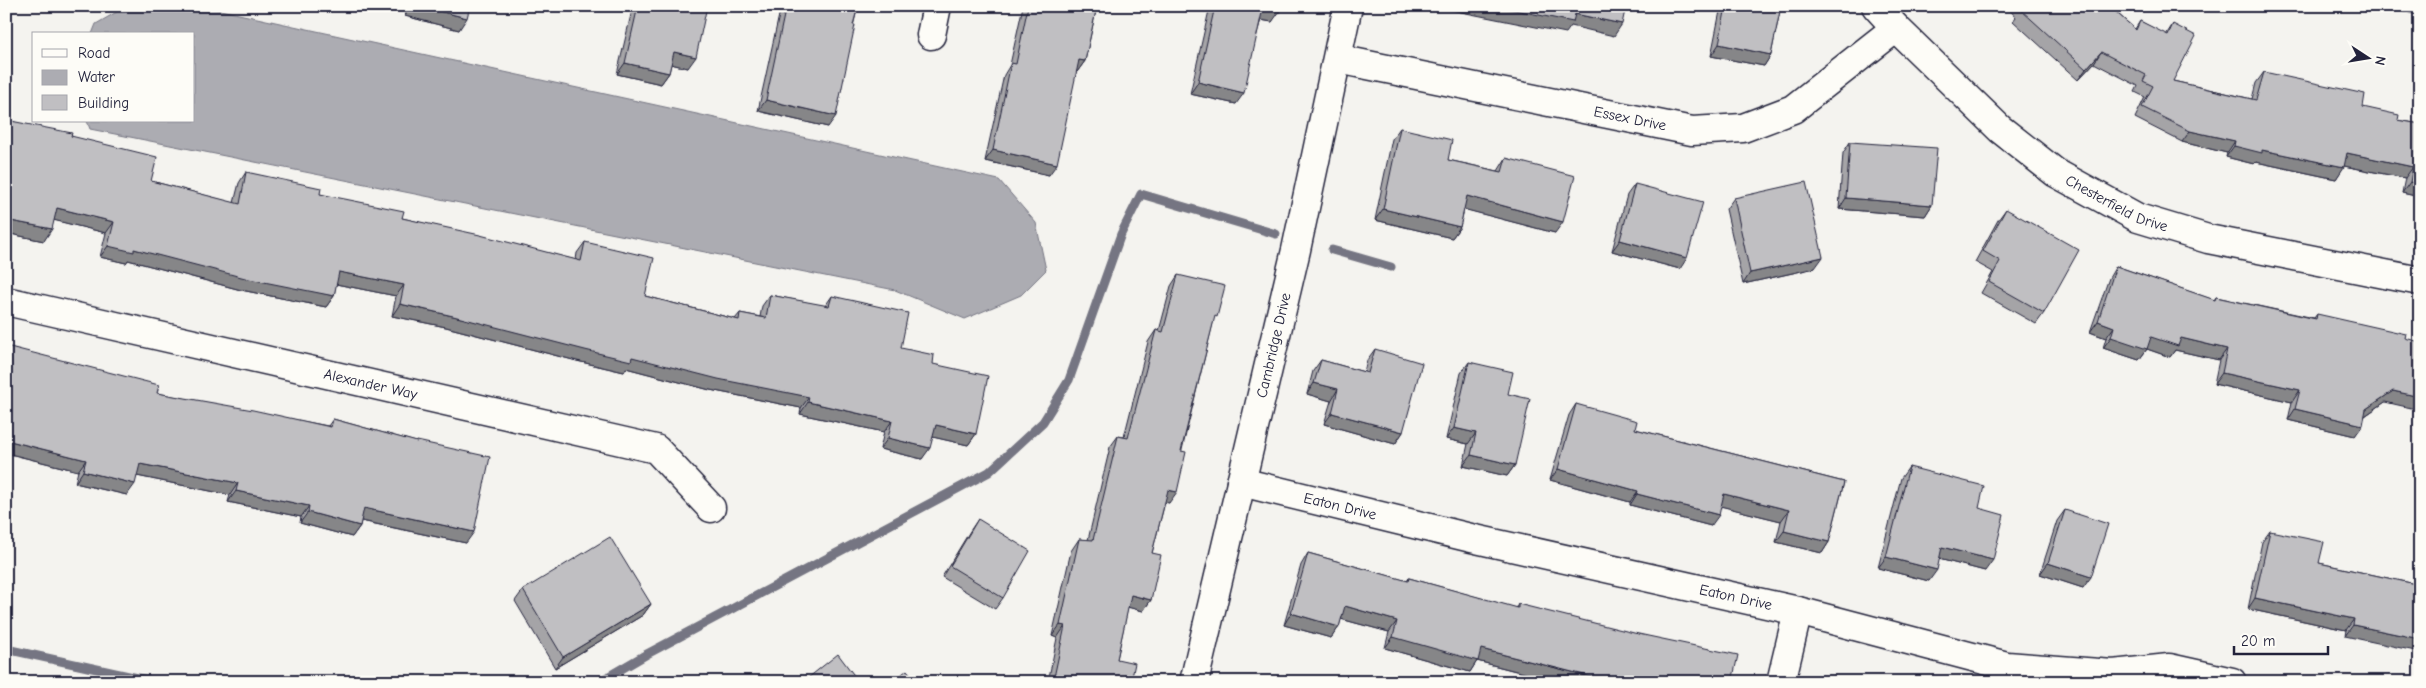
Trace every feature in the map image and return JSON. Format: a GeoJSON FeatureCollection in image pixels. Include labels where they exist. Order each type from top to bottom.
{"type":"FeatureCollection","features":[{"type":"Feature","properties":{"kind":"street"},"geometry":{"type":"LineString","coordinates":[[931,35],[937,6]]}},
{"type":"Feature","properties":{"kind":"street","name":"Cambridge Drive"},"geometry":{"type":"LineString","coordinates":[[1194,682],[1296,250],[1348,6]]}},
{"type":"Feature","properties":{"kind":"street","name":"Chesterfield Drive"},"geometry":{"type":"LineString","coordinates":[[1876,6],[1896,28],[2000,129],[2049,167],[2138,218],[2208,239],[2420,281]]}},
{"type":"Feature","properties":{"kind":"street","name":"Essex Drive"},"geometry":{"type":"LineString","coordinates":[[1338,59],[1692,131],[1735,129],[1744,128],[1793,109],[1896,28]]}},
{"type":"Feature","properties":{"kind":"street","name":"Alexander Way"},"geometry":{"type":"LineString","coordinates":[[6,301],[656,449],[710,508]]}},
{"type":"Feature","properties":{"kind":"street","name":"Eaton Drive"},"geometry":{"type":"LineString","coordinates":[[1241,482],[1480,540],[1798,611],[2006,666],[2113,674],[2167,675],[2232,682]]}},
{"type":"Feature","properties":{"kind":"street"},"geometry":{"type":"LineString","coordinates":[[1781,682],[1798,611]]}},
{"type":"Feature","properties":{"kind":"water"},"geometry":{"type":"Polygon","coordinates":[[[127,6],[202,6],[999,180],[1036,223],[1046,270],[1021,295],[965,319],[895,290],[90,129],[87,122],[195,122],[195,32],[93,32],[96,24],[127,6]]]}},
{"type":"Feature","properties":{"kind":"building"},"geometry":{"type":"Polygon","coordinates":[[[418,6],[470,6],[467,18],[418,6]]]}},
{"type":"Feature","properties":{"kind":"building"},"geometry":{"type":"Polygon","coordinates":[[[638,6],[707,6],[696,57],[674,52],[669,73],[625,63],[638,6]]]}},
{"type":"Feature","properties":{"kind":"building"},"geometry":{"type":"Polygon","coordinates":[[[786,6],[858,6],[836,116],[766,100],[786,6]]]}},
{"type":"Feature","properties":{"kind":"building"},"geometry":{"type":"Polygon","coordinates":[[[1028,6],[1097,6],[1085,61],[1079,60],[1057,164],[993,150],[1011,63],[1016,64],[1028,6]]]}},
{"type":"Feature","properties":{"kind":"building"},"geometry":{"type":"Polygon","coordinates":[[[1215,6],[1281,6],[1280,11],[1263,8],[1244,93],[1198,82],[1215,6]]]}},
{"type":"Feature","properties":{"kind":"building"},"geometry":{"type":"Polygon","coordinates":[[[1495,6],[1626,6],[1622,24],[1575,14],[1573,22],[1495,6]]]}},
{"type":"Feature","properties":{"kind":"building"},"geometry":{"type":"Polygon","coordinates":[[[1726,6],[1781,6],[1771,55],[1719,44],[1726,6]]]}},
{"type":"Feature","properties":{"kind":"building"},"geometry":{"type":"Polygon","coordinates":[[[2024,6],[2109,6],[2136,30],[2140,21],[2168,35],[2173,24],[2196,36],[2173,81],[2256,100],[2264,72],[2365,94],[2363,107],[2399,115],[2398,120],[2420,124],[2420,184],[2410,182],[2413,167],[2347,153],[2344,167],[2262,150],[2262,153],[2234,146],[2235,141],[2190,131],[2142,107],[2153,86],[2143,81],[2146,75],[2101,52],[2086,69],[2021,10],[2024,6]]]}},
{"type":"Feature","properties":{"kind":"building"},"geometry":{"type":"Polygon","coordinates":[[[6,120],[72,133],[71,136],[157,157],[151,181],[240,204],[246,172],[321,188],[320,194],[404,211],[402,218],[480,235],[581,261],[585,242],[654,258],[645,296],[739,320],[740,313],[766,318],[770,295],[829,306],[832,296],[908,313],[901,348],[934,355],[933,364],[988,376],[976,434],[936,425],[930,448],[888,438],[892,421],[808,402],[809,397],[718,379],[632,357],[631,361],[400,304],[404,285],[339,272],[334,296],[249,279],[134,249],[134,252],[108,246],[114,222],[57,208],[52,229],[6,220],[6,200],[10,182],[6,181],[6,120]]]}},
{"type":"Feature","properties":{"kind":"building"},"geometry":{"type":"Polygon","coordinates":[[[1400,128],[1452,140],[1448,160],[1502,172],[1506,158],[1575,176],[1563,222],[1467,196],[1460,227],[1383,209],[1400,128]]]}},
{"type":"Feature","properties":{"kind":"building"},"geometry":{"type":"Polygon","coordinates":[[[1850,142],[1937,148],[1932,205],[1846,198],[1850,142]]]}},
{"type":"Feature","properties":{"kind":"building"},"geometry":{"type":"Polygon","coordinates":[[[1806,182],[1823,257],[1750,273],[1734,198],[1806,182]]]}},
{"type":"Feature","properties":{"kind":"building"},"geometry":{"type":"Polygon","coordinates":[[[1635,184],[1703,202],[1687,258],[1620,240],[1635,184]]]}},
{"type":"Feature","properties":{"kind":"building"},"geometry":{"type":"Polygon","coordinates":[[[2006,209],[2079,250],[2044,313],[1989,282],[2000,261],[1983,251],[2006,209]]]}},
{"type":"Feature","properties":{"kind":"building"},"geometry":{"type":"Polygon","coordinates":[[[2116,266],[2215,300],[2216,297],[2316,319],[2317,314],[2406,334],[2405,338],[2420,342],[2420,397],[2393,391],[2366,409],[2363,425],[2295,409],[2300,390],[2222,373],[2227,349],[2181,338],[2178,346],[2151,337],[2147,349],[2111,337],[2114,327],[2098,321],[2116,266]]]}},
{"type":"Feature","properties":{"kind":"building"},"geometry":{"type":"Polygon","coordinates":[[[1178,275],[1225,286],[1217,317],[1215,316],[1181,451],[1186,452],[1177,492],[1168,490],[1152,553],[1161,555],[1151,600],[1131,595],[1117,659],[1135,663],[1131,682],[1053,682],[1065,626],[1060,625],[1079,539],[1093,540],[1118,436],[1128,438],[1156,330],[1163,332],[1178,275]]]}},
{"type":"Feature","properties":{"kind":"building"},"geometry":{"type":"Polygon","coordinates":[[[6,346],[159,385],[157,393],[253,410],[331,427],[333,419],[417,442],[490,457],[474,532],[364,508],[360,526],[308,512],[309,506],[236,491],[238,483],[140,464],[135,484],[83,471],[86,460],[6,440],[6,346]]]}},
{"type":"Feature","properties":{"kind":"building"},"geometry":{"type":"Polygon","coordinates":[[[1375,349],[1422,363],[1403,432],[1332,413],[1338,389],[1314,383],[1321,360],[1368,373],[1375,349]]]}},
{"type":"Feature","properties":{"kind":"building"},"geometry":{"type":"Polygon","coordinates":[[[1469,362],[1513,372],[1508,394],[1530,399],[1515,465],[1471,455],[1476,433],[1454,428],[1469,362]]]}},
{"type":"Feature","properties":{"kind":"building"},"geometry":{"type":"Polygon","coordinates":[[[1576,404],[1637,421],[1635,429],[1844,482],[1829,542],[1784,531],[1789,510],[1724,494],[1719,515],[1637,494],[1638,491],[1558,469],[1576,404]]]}},
{"type":"Feature","properties":{"kind":"building"},"geometry":{"type":"Polygon","coordinates":[[[1909,467],[1984,486],[1979,508],[2004,515],[1993,560],[1942,547],[1937,570],[1886,557],[1909,467]]]}},
{"type":"Feature","properties":{"kind":"building"},"geometry":{"type":"Polygon","coordinates":[[[2065,510],[2108,524],[2091,577],[2048,563],[2065,510]]]}},
{"type":"Feature","properties":{"kind":"building"},"geometry":{"type":"Polygon","coordinates":[[[978,519],[1030,551],[1003,598],[950,566],[978,519]]]}},
{"type":"Feature","properties":{"kind":"building"},"geometry":{"type":"Polygon","coordinates":[[[2270,531],[2324,542],[2319,563],[2420,585],[2420,639],[2353,625],[2354,619],[2255,598],[2270,531]]]}},
{"type":"Feature","properties":{"kind":"building"},"geometry":{"type":"Polygon","coordinates":[[[610,537],[651,604],[563,657],[523,590],[610,537]]]}},
{"type":"Feature","properties":{"kind":"building"},"geometry":{"type":"Polygon","coordinates":[[[1308,553],[1408,581],[1409,578],[1518,608],[1518,604],[1634,633],[1738,655],[1732,682],[1612,682],[1481,649],[1478,661],[1393,637],[1397,621],[1345,606],[1339,627],[1291,613],[1308,553]]]}},
{"type":"Feature","properties":{"kind":"building"},"geometry":{"type":"Polygon","coordinates":[[[838,654],[859,682],[803,682],[838,654]]]}},
{"type":"Feature","properties":{"kind":"building"},"geometry":{"type":"Polygon","coordinates":[[[907,670],[917,682],[892,682],[907,670]]]}},
{"type":"Feature","properties":{"kind":"waterway"},"geometry":{"type":"LineString","coordinates":[[599,682],[647,654],[989,472],[1043,422],[1069,380],[1121,234],[1141,194],[1276,234]]}},
{"type":"Feature","properties":{"kind":"waterway"},"geometry":{"type":"LineString","coordinates":[[1332,250],[1391,267]]}},
{"type":"Feature","properties":{"kind":"waterway"},"geometry":{"type":"LineString","coordinates":[[6,649],[156,682]]}}]}
